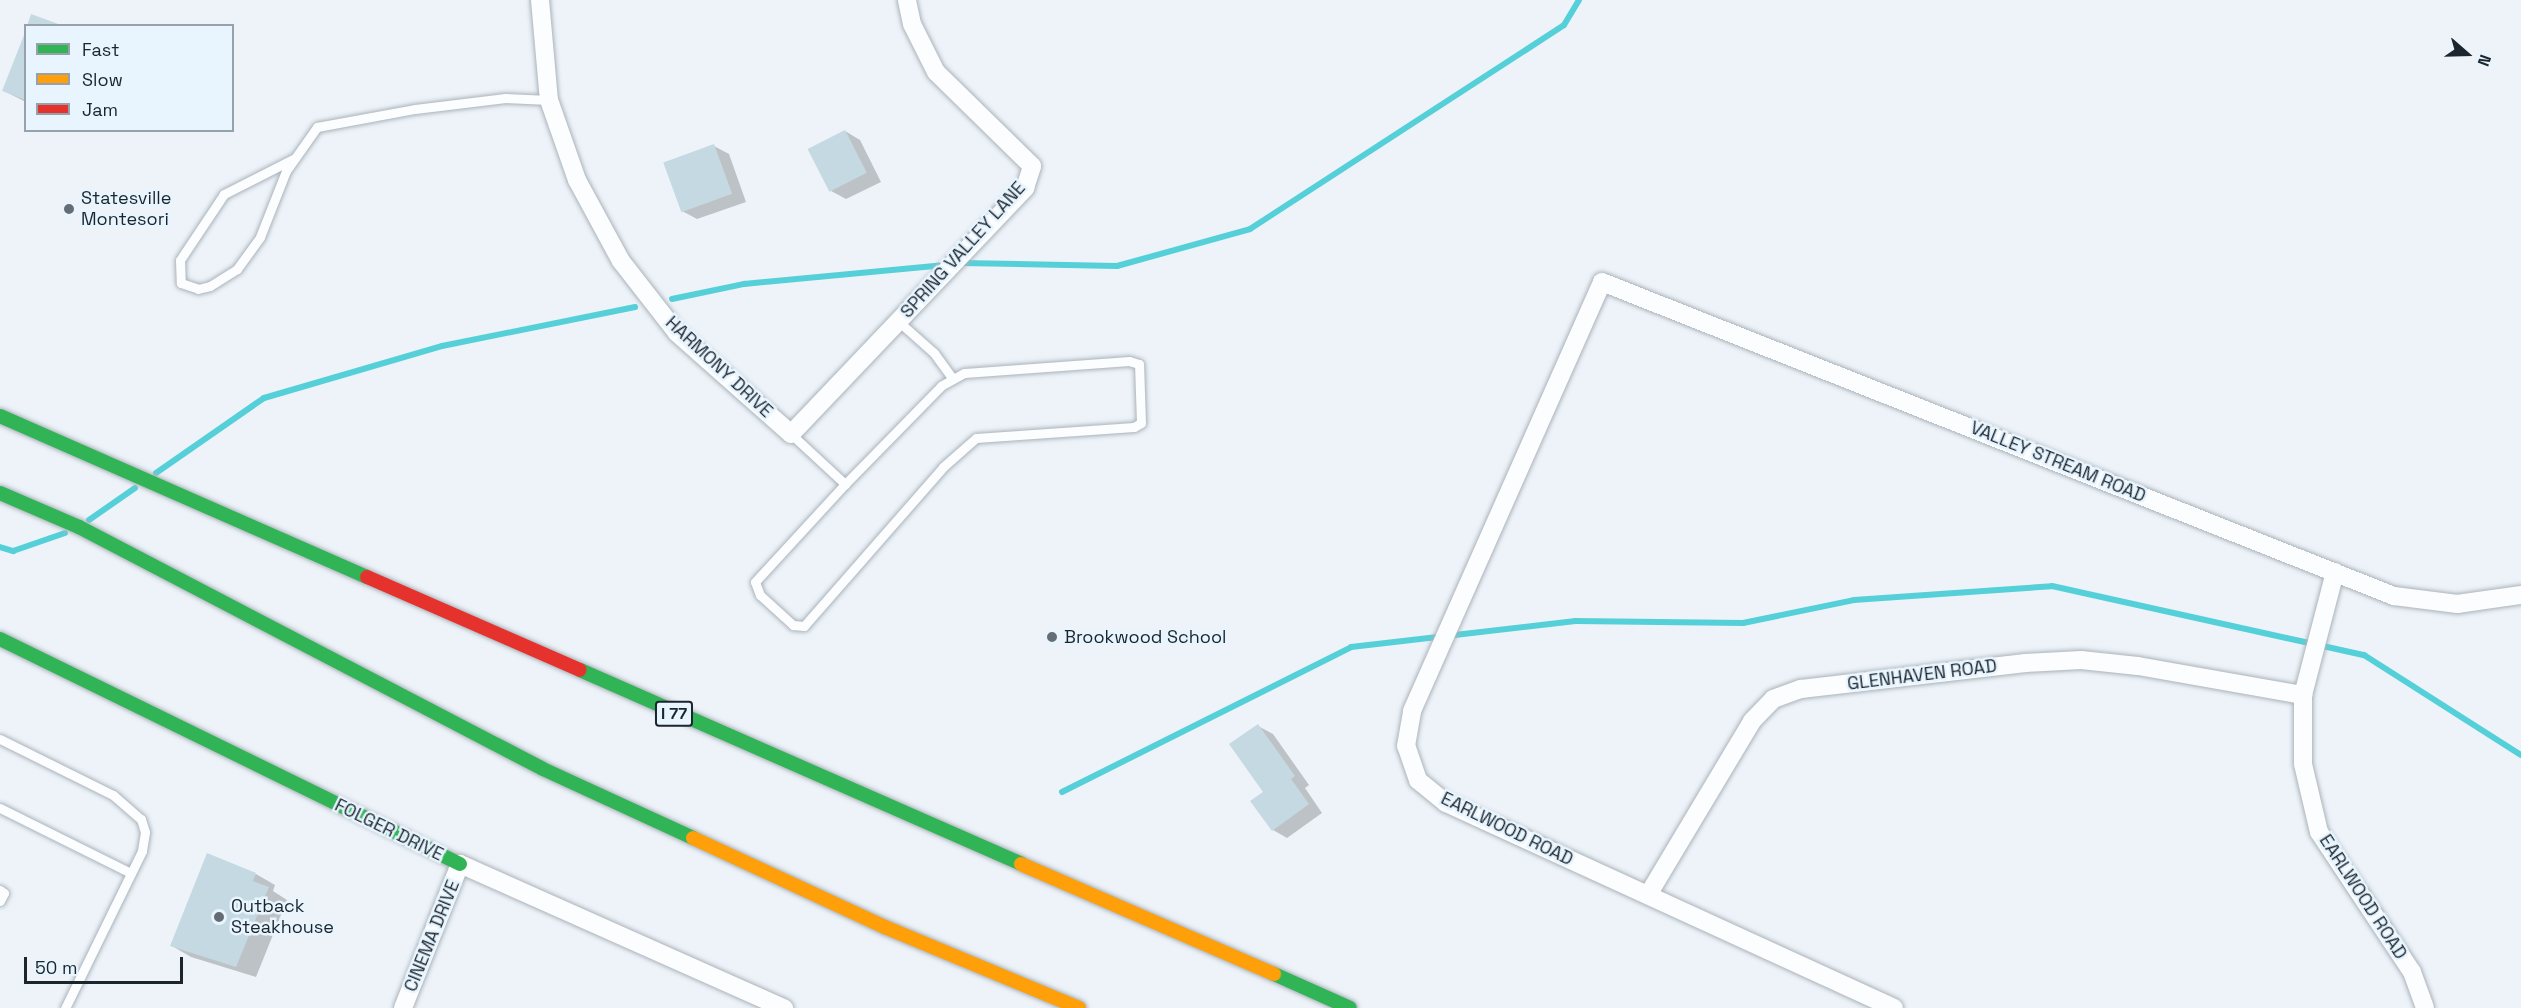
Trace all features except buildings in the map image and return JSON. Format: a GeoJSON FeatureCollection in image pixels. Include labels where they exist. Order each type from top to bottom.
{"type":"FeatureCollection","features":[{"type":"Feature","properties":{"kind":"main road","name":"I 77"},"geometry":{"type":"LineString","coordinates":[[0,416],[1350,1008]]}},
{"type":"Feature","properties":{"kind":"main road"},"geometry":{"type":"LineString","coordinates":[[0,494],[79,527],[543,769],[887,928],[1079,1008]]}},
{"type":"Feature","properties":{"kind":"main road","name":"FOLGER DRIVE"},"geometry":{"type":"LineString","coordinates":[[0,639],[460,864]]}},
{"type":"Feature","properties":{"kind":"street","name":"HARMONY DRIVE"},"geometry":{"type":"LineString","coordinates":[[540,0],[549,100],[577,180],[621,261],[677,333],[791,434]]}},
{"type":"Feature","properties":{"kind":"street","name":"SPRING VALLEY LANE"},"geometry":{"type":"LineString","coordinates":[[791,434],[1025,188],[1032,166],[936,72],[912,24],[907,0]]}},
{"type":"Feature","properties":{"kind":"street","name":"VALLEY STREAM ROAD"},"geometry":{"type":"LineString","coordinates":[[1602,282],[2394,596],[2457,604],[2521,595]]}},
{"type":"Feature","properties":{"kind":"street","name":"EARLWOOD ROAD"},"geometry":{"type":"LineString","coordinates":[[1602,282],[1412,711],[1406,746],[1418,780],[1446,803],[1894,1008]]}},
{"type":"Feature","properties":{"kind":"street","name":"EARLWOOD ROAD"},"geometry":{"type":"LineString","coordinates":[[2335,572],[2303,694],[2303,764],[2319,832],[2412,972],[2425,1008]]}},
{"type":"Feature","properties":{"kind":"street","name":"GLENHAVEN ROAD"},"geometry":{"type":"LineString","coordinates":[[1648,896],[1752,721],[1773,699],[1801,689],[2025,663],[2081,660],[2138,666],[2303,694]]}},
{"type":"Feature","properties":{"kind":"street","name":"CINEMA DRIVE"},"geometry":{"type":"LineString","coordinates":[[403,1008],[460,864]]}},
{"type":"Feature","properties":{"kind":"street","name":"FOLGER DRIVE"},"geometry":{"type":"LineString","coordinates":[[460,864],[784,1008]]}},
{"type":"Feature","properties":{"kind":"lane"},"geometry":{"type":"LineString","coordinates":[[295,158],[224,194],[180,260],[181,283],[198,289],[210,286],[237,269],[260,237],[295,158],[317,128],[415,109],[506,98],[549,100]]}},
{"type":"Feature","properties":{"kind":"lane"},"geometry":{"type":"LineString","coordinates":[[898,321],[934,353],[953,380]]}},
{"type":"Feature","properties":{"kind":"lane"},"geometry":{"type":"LineString","coordinates":[[1129,361],[1139,364],[1141,423],[1134,428],[976,438],[943,467],[804,626],[793,625],[760,595],[755,582],[845,484],[895,430],[964,373],[1129,361]]}},
{"type":"Feature","properties":{"kind":"lane"},"geometry":{"type":"LineString","coordinates":[[791,434],[845,484]]}},
{"type":"Feature","properties":{"kind":"lane"},"geometry":{"type":"LineString","coordinates":[[0,739],[130,807],[141,819],[145,832],[142,851],[65,1008]]}},
{"type":"Feature","properties":{"kind":"lane"},"geometry":{"type":"LineString","coordinates":[[0,808],[131,873]]}},
{"type":"Feature","properties":{"kind":"lane"},"geometry":{"type":"LineString","coordinates":[[0,890],[4,893],[0,901]]}},
{"type":"Feature","properties":{"kind":"waterway"},"geometry":{"type":"LineString","coordinates":[[961,263],[1117,266],[1250,229],[1564,25],[1579,0]]}},
{"type":"Feature","properties":{"kind":"waterway"},"geometry":{"type":"LineString","coordinates":[[672,299],[744,284],[945,265]]}},
{"type":"Feature","properties":{"kind":"waterway"},"geometry":{"type":"LineString","coordinates":[[156,473],[264,398],[442,346],[635,307]]}},
{"type":"Feature","properties":{"kind":"waterway"},"geometry":{"type":"LineString","coordinates":[[89,520],[135,488]]}},
{"type":"Feature","properties":{"kind":"waterway"},"geometry":{"type":"LineString","coordinates":[[0,547],[13,551],[65,533]]}},
{"type":"Feature","properties":{"kind":"waterway"},"geometry":{"type":"LineString","coordinates":[[1062,792],[1351,647],[1575,621],[1743,623],[1854,600],[2052,586],[2364,655],[2521,755]]}},
{"type":"Feature","properties":{"kind":"traffic: fast"},"geometry":{"type":"LineString","coordinates":[[0,416],[367,577]]}},
{"type":"Feature","properties":{"kind":"traffic: fast"},"geometry":{"type":"LineString","coordinates":[[0,493],[79,527],[543,769],[693,838]]}},
{"type":"Feature","properties":{"kind":"traffic: fast"},"geometry":{"type":"LineString","coordinates":[[0,639],[460,864]]}},
{"type":"Feature","properties":{"kind":"traffic: fast"},"geometry":{"type":"LineString","coordinates":[[580,670],[1021,864]]}},
{"type":"Feature","properties":{"kind":"traffic: fast"},"geometry":{"type":"LineString","coordinates":[[1274,974],[1350,1008]]}},
{"type":"Feature","properties":{"kind":"traffic: slow"},"geometry":{"type":"LineString","coordinates":[[693,838],[887,928],[1079,1008]]}},
{"type":"Feature","properties":{"kind":"traffic: slow"},"geometry":{"type":"LineString","coordinates":[[1021,864],[1274,974]]}},
{"type":"Feature","properties":{"kind":"traffic: jam"},"geometry":{"type":"LineString","coordinates":[[367,577],[580,670]]}},
{"type":"Feature","properties":{"kind":"place","name":"Statesville Montesori"},"geometry":{"type":"Point","coordinates":[69,209]}},
{"type":"Feature","properties":{"kind":"place","name":"Brookwood School"},"geometry":{"type":"Point","coordinates":[1052,637]}},
{"type":"Feature","properties":{"kind":"place","name":"Outback Steakhouse"},"geometry":{"type":"Point","coordinates":[219,917]}}]}
